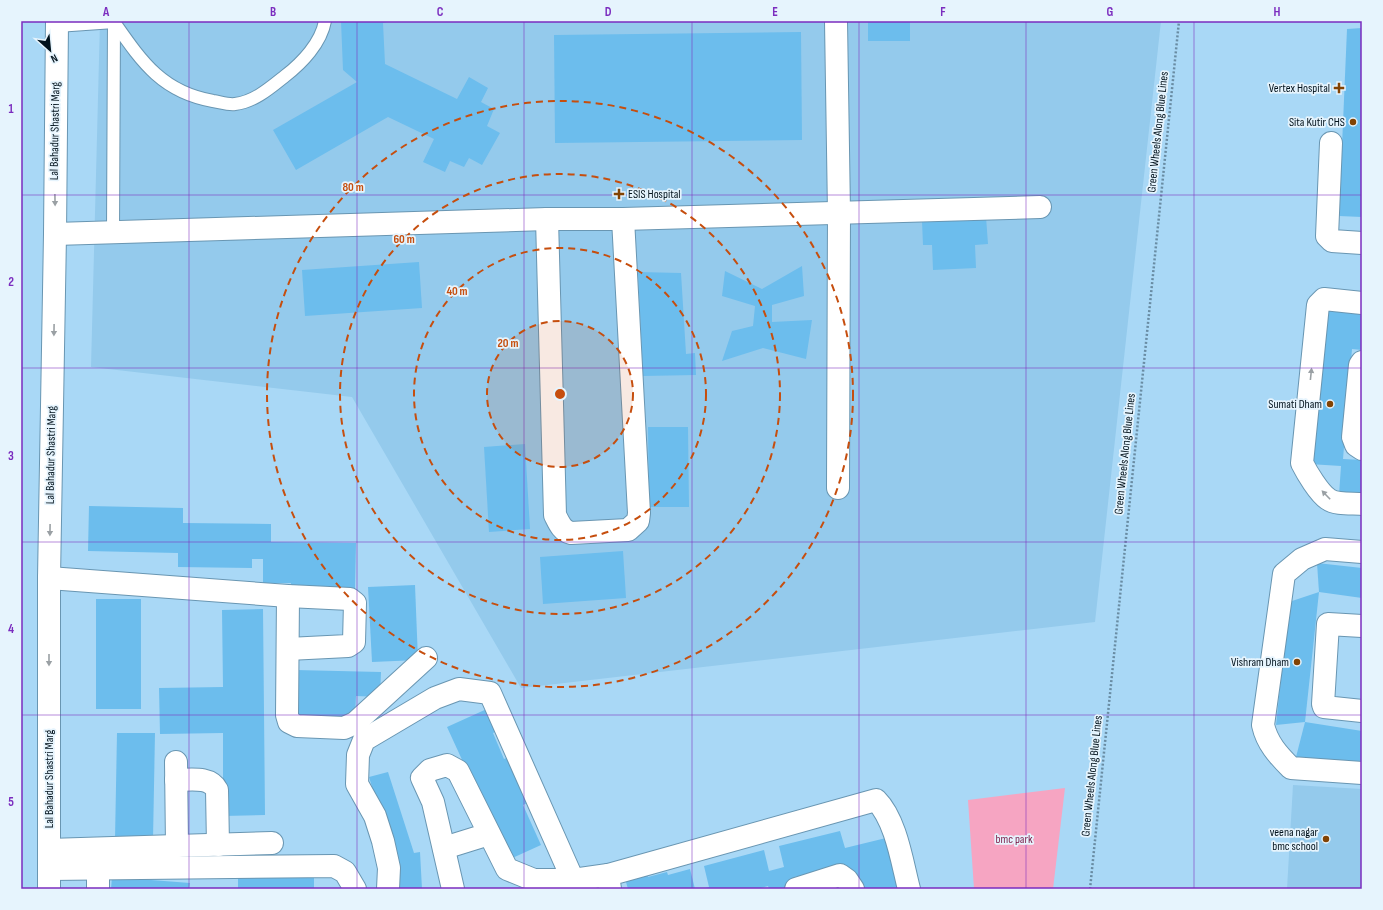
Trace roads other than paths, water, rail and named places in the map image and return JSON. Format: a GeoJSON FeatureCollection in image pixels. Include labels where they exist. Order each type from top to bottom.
{"type":"FeatureCollection","features":[{"type":"Feature","properties":{"kind":"street"},"geometry":{"type":"LineString","coordinates":[[836,21],[838,488]]}},
{"type":"Feature","properties":{"kind":"street","name":"Lal Bahadur Shastri Marg"},"geometry":{"type":"LineString","coordinates":[[50,869],[49,578],[55,234],[54,182],[56,23]]}},
{"type":"Feature","properties":{"kind":"street"},"geometry":{"type":"LineString","coordinates":[[1331,143],[1327,236],[1332,241],[1362,243]]}},
{"type":"Feature","properties":{"kind":"street"},"geometry":{"type":"LineString","coordinates":[[55,234],[547,219],[1040,207]]}},
{"type":"Feature","properties":{"kind":"street"},"geometry":{"type":"LineString","coordinates":[[547,219],[556,515],[560,525],[566,532],[571,533],[628,530],[638,521],[639,513],[623,218]]}},
{"type":"Feature","properties":{"kind":"street"},"geometry":{"type":"LineString","coordinates":[[1362,303],[1324,299],[1318,305],[1302,463],[1307,472],[1328,499],[1333,501],[1362,504]]}},
{"type":"Feature","properties":{"kind":"street"},"geometry":{"type":"LineString","coordinates":[[1362,362],[1360,365],[1353,437],[1356,445],[1362,449]]}},
{"type":"Feature","properties":{"kind":"street"},"geometry":{"type":"LineString","coordinates":[[1362,552],[1325,549],[1302,560],[1284,574],[1263,725],[1266,738],[1279,756],[1291,768],[1362,773]]}},
{"type":"Feature","properties":{"kind":"street"},"geometry":{"type":"LineString","coordinates":[[49,578],[288,596],[350,599],[355,604],[354,642],[348,646],[288,649]]}},
{"type":"Feature","properties":{"kind":"street"},"geometry":{"type":"LineString","coordinates":[[288,596],[287,715],[289,722],[298,726],[344,728],[355,722],[426,658]]}},
{"type":"Feature","properties":{"kind":"street"},"geometry":{"type":"LineString","coordinates":[[1362,626],[1328,624],[1323,704],[1324,707],[1362,711]]}},
{"type":"Feature","properties":{"kind":"street"},"geometry":{"type":"LineString","coordinates":[[388,889],[389,868],[384,841],[376,816],[357,784],[358,755],[364,740],[435,698],[459,689],[490,693],[572,880]]}},
{"type":"Feature","properties":{"kind":"street"},"geometry":{"type":"LineString","coordinates":[[453,889],[433,802],[422,778],[430,770],[447,765],[458,771],[507,869],[534,880],[609,882],[876,800],[883,807],[891,825],[909,889]]}},
{"type":"Feature","properties":{"kind":"street"},"geometry":{"type":"LineString","coordinates":[[177,846],[176,771],[209,780],[214,784],[217,790],[218,845]]}},
{"type":"Feature","properties":{"kind":"street"},"geometry":{"type":"LineString","coordinates":[[444,848],[489,834]]}},
{"type":"Feature","properties":{"kind":"street"},"geometry":{"type":"LineString","coordinates":[[50,869],[177,846],[272,844]]}},
{"type":"Feature","properties":{"kind":"street"},"geometry":{"type":"LineString","coordinates":[[50,869],[98,879],[334,866],[345,872],[355,889]]}},
{"type":"Feature","properties":{"kind":"street"},"geometry":{"type":"LineString","coordinates":[[796,889],[840,875],[847,880],[853,889]]}},
{"type":"Feature","properties":{"kind":"lane"},"geometry":{"type":"LineString","coordinates":[[114,22],[142,61],[164,83],[204,99],[234,104],[260,95],[300,64],[323,31],[325,21]]}},
{"type":"Feature","properties":{"kind":"lane"},"geometry":{"type":"LineString","coordinates":[[56,23],[114,22]]}},
{"type":"Feature","properties":{"kind":"lane"},"geometry":{"type":"LineString","coordinates":[[113,232],[114,22]]}},
{"type":"Feature","properties":{"kind":"place","name":"Vertex Hospital"},"geometry":{"type":"Point","coordinates":[1339,88]}},
{"type":"Feature","properties":{"kind":"place","name":"Sita Kutir CHS"},"geometry":{"type":"Point","coordinates":[1353,122]}},
{"type":"Feature","properties":{"kind":"place","name":"ESIS Hospital"},"geometry":{"type":"Point","coordinates":[619,194]}},
{"type":"Feature","properties":{"kind":"place","name":"Sumati Dham"},"geometry":{"type":"Point","coordinates":[1330,404]}},
{"type":"Feature","properties":{"kind":"place","name":"Vishram Dham"},"geometry":{"type":"Point","coordinates":[1297,662]}},
{"type":"Feature","properties":{"kind":"place","name":"veena nagar bmc school"},"geometry":{"type":"Point","coordinates":[1326,839]}},
{"type":"Feature","properties":{"kind":"park label","name":"bmc park"},"geometry":{"type":"Point","coordinates":[1014,839]}}]}
